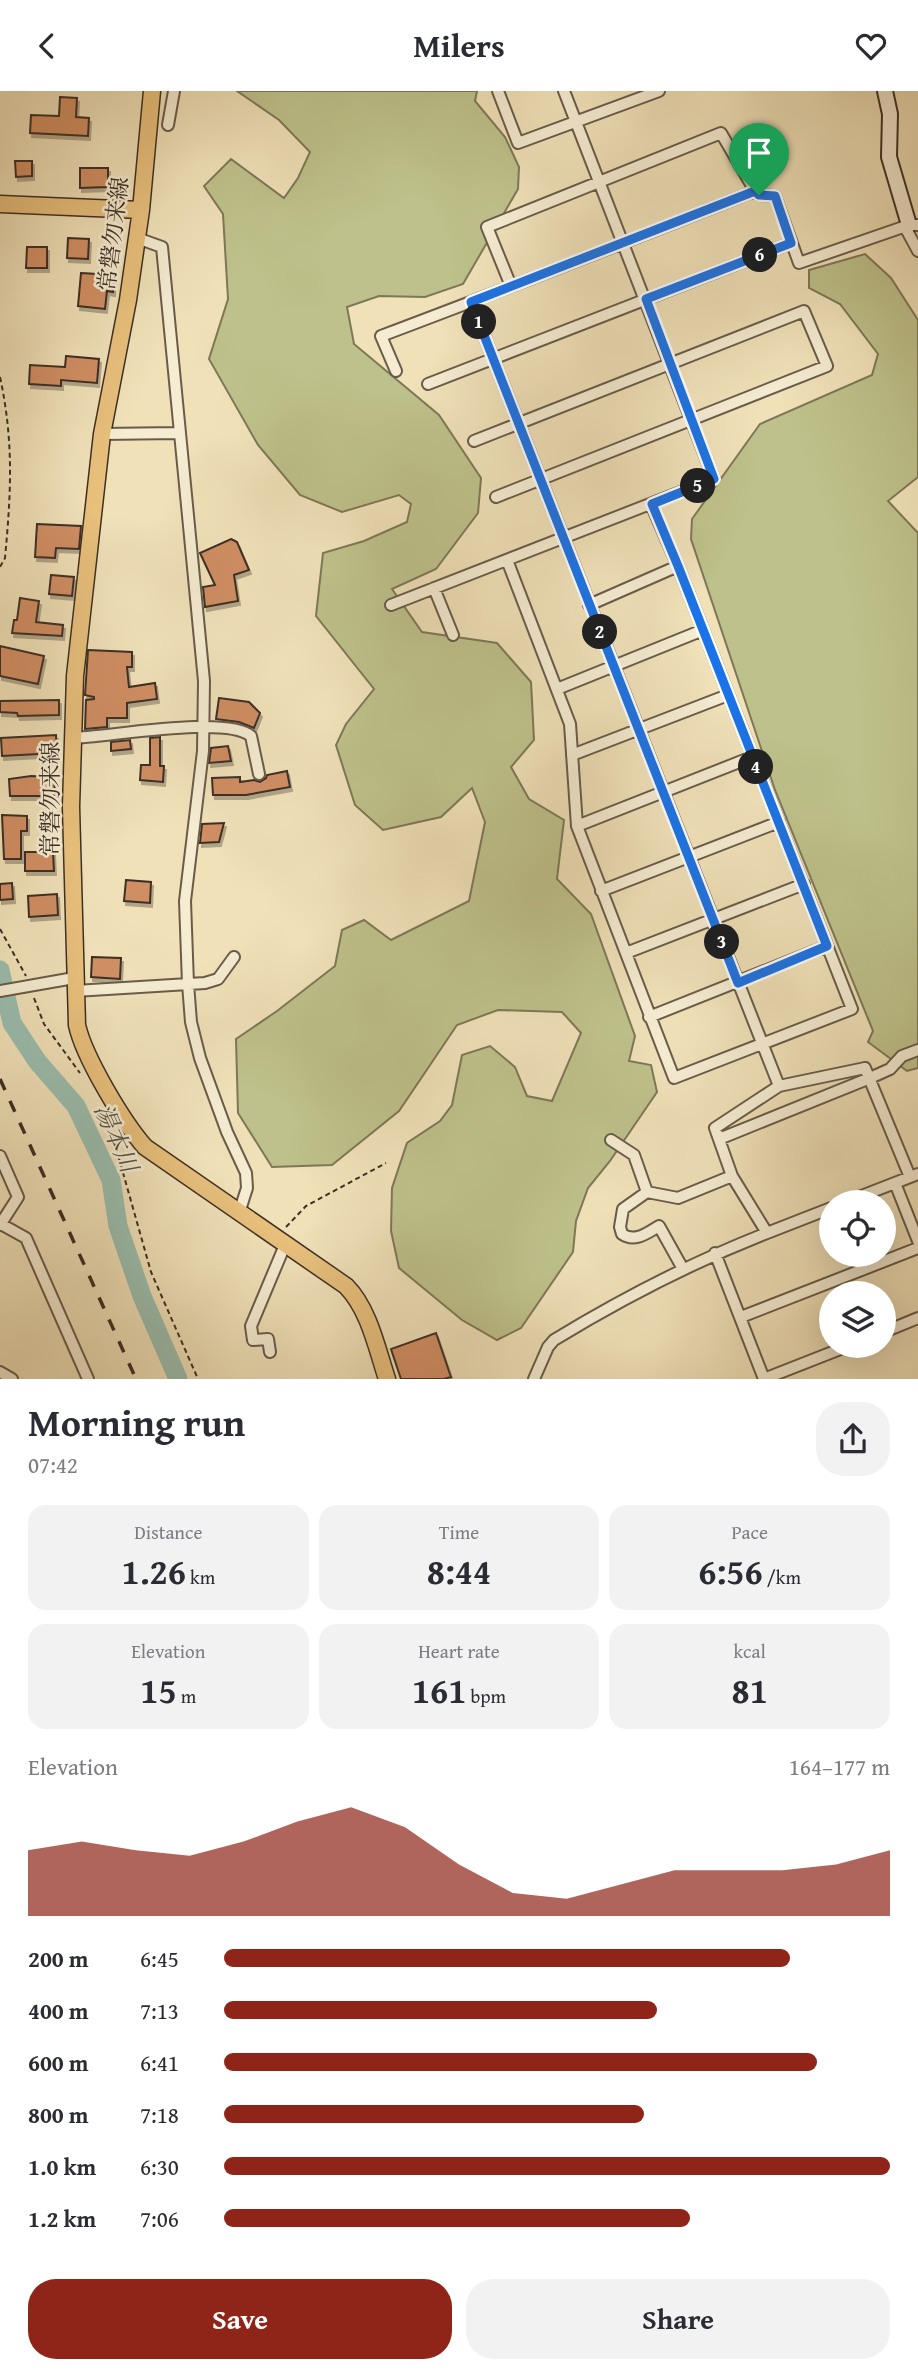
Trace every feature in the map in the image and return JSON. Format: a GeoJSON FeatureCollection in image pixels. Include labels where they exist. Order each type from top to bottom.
{"type":"FeatureCollection","features":[{"type":"Feature","properties":{"kind":"main road","name":"常磐勿来線"},"geometry":{"type":"LineString","coordinates":[[152,91],[141,209],[128,300],[102,434],[75,676],[72,738],[77,1025],[85,1051],[133,1134],[162,1160],[354,1294],[371,1331],[387,1379]]}},
{"type":"Feature","properties":{"kind":"main road"},"geometry":{"type":"LineString","coordinates":[[0,204],[141,209]]}},
{"type":"Feature","properties":{"kind":"street"},"geometry":{"type":"LineString","coordinates":[[168,125],[174,91]]}},
{"type":"Feature","properties":{"kind":"street"},"geometry":{"type":"LineString","coordinates":[[498,91],[518,143],[660,91]]}},
{"type":"Feature","properties":{"kind":"street"},"geometry":{"type":"LineString","coordinates":[[391,605],[714,479],[564,91]]}},
{"type":"Feature","properties":{"kind":"street"},"geometry":{"type":"LineString","coordinates":[[885,91],[890,114],[889,157],[918,251]]}},
{"type":"Feature","properties":{"kind":"street"},"geometry":{"type":"LineString","coordinates":[[511,286],[487,227],[721,133],[755,191],[759,195],[775,196],[799,263],[910,226]]}},
{"type":"Feature","properties":{"kind":"street"},"geometry":{"type":"LineString","coordinates":[[396,370],[381,335],[755,191]]}},
{"type":"Feature","properties":{"kind":"street"},"geometry":{"type":"LineString","coordinates":[[137,238],[162,247],[178,433],[201,646],[204,726],[200,783],[185,901],[191,1022],[200,1058],[227,1132],[246,1173],[247,1188],[239,1213]]}},
{"type":"Feature","properties":{"kind":"street"},"geometry":{"type":"LineString","coordinates":[[428,384],[791,243]]}},
{"type":"Feature","properties":{"kind":"street"},"geometry":{"type":"LineString","coordinates":[[471,302],[779,1086]]}},
{"type":"Feature","properties":{"kind":"street"},"geometry":{"type":"LineString","coordinates":[[474,441],[804,311],[827,366],[496,497]]}},
{"type":"Feature","properties":{"kind":"street"},"geometry":{"type":"LineString","coordinates":[[102,434],[178,433]]}},
{"type":"Feature","properties":{"kind":"street"},"geometry":{"type":"LineString","coordinates":[[507,559],[570,724],[577,825],[674,1078],[852,1009],[652,504]]}},
{"type":"Feature","properties":{"kind":"street"},"geometry":{"type":"LineString","coordinates":[[589,604],[678,566]]}},
{"type":"Feature","properties":{"kind":"street"},"geometry":{"type":"LineString","coordinates":[[434,588],[453,635]]}},
{"type":"Feature","properties":{"kind":"street"},"geometry":{"type":"LineString","coordinates":[[557,689],[703,631]]}},
{"type":"Feature","properties":{"kind":"street"},"geometry":{"type":"LineString","coordinates":[[572,755],[728,695]]}},
{"type":"Feature","properties":{"kind":"street"},"geometry":{"type":"LineString","coordinates":[[72,738],[204,726],[239,730],[251,736],[259,774]]}},
{"type":"Feature","properties":{"kind":"street"},"geometry":{"type":"LineString","coordinates":[[577,825],[752,757]]}},
{"type":"Feature","properties":{"kind":"street"},"geometry":{"type":"LineString","coordinates":[[601,891],[779,822]]}},
{"type":"Feature","properties":{"kind":"street"},"geometry":{"type":"LineString","coordinates":[[626,953],[804,884]]}},
{"type":"Feature","properties":{"kind":"street"},"geometry":{"type":"LineString","coordinates":[[649,1017],[827,946]]}},
{"type":"Feature","properties":{"kind":"street"},"geometry":{"type":"LineString","coordinates":[[0,991],[30,985],[205,983],[218,979],[234,957]]}},
{"type":"Feature","properties":{"kind":"street"},"geometry":{"type":"LineString","coordinates":[[719,1139],[870,1078],[890,1069],[902,1056],[918,1050]]}},
{"type":"Feature","properties":{"kind":"street"},"geometry":{"type":"LineString","coordinates":[[767,1233],[732,1177],[715,1128],[779,1086],[865,1068],[914,1176],[877,1190]]}},
{"type":"Feature","properties":{"kind":"street"},"geometry":{"type":"LineString","coordinates":[[611,1140],[634,1155],[647,1192]]}},
{"type":"Feature","properties":{"kind":"street"},"geometry":{"type":"LineString","coordinates":[[0,1156],[18,1197],[0,1225],[26,1238],[88,1379]]}},
{"type":"Feature","properties":{"kind":"street"},"geometry":{"type":"LineString","coordinates":[[683,1269],[659,1226],[637,1238],[627,1238],[622,1234],[620,1227],[623,1209],[647,1192],[678,1198],[732,1177]]}},
{"type":"Feature","properties":{"kind":"street"},"geometry":{"type":"LineString","coordinates":[[895,1183],[918,1241]]}},
{"type":"Feature","properties":{"kind":"street"},"geometry":{"type":"LineString","coordinates":[[534,1379],[548,1347],[554,1340],[607,1308],[715,1253],[819,1213]]}},
{"type":"Feature","properties":{"kind":"street"},"geometry":{"type":"LineString","coordinates":[[271,1352],[268,1339],[253,1340],[251,1326],[281,1242]]}},
{"type":"Feature","properties":{"kind":"street"},"geometry":{"type":"LineString","coordinates":[[741,1317],[918,1248]]}},
{"type":"Feature","properties":{"kind":"street"},"geometry":{"type":"LineString","coordinates":[[715,1253],[764,1379],[819,1357]]}},
{"type":"Feature","properties":{"kind":"street"},"geometry":{"type":"LineString","coordinates":[[896,1327],[918,1318]]}},
{"type":"Feature","properties":{"kind":"street"},"geometry":{"type":"LineString","coordinates":[[0,1372],[12,1379]]}},
{"type":"Feature","properties":{"kind":"path"},"geometry":{"type":"LineString","coordinates":[[0,377],[9,427],[12,480],[5,558],[0,567]]}},
{"type":"Feature","properties":{"kind":"path"},"geometry":{"type":"LineString","coordinates":[[0,556],[5,558]]}},
{"type":"Feature","properties":{"kind":"path"},"geometry":{"type":"LineString","coordinates":[[0,929],[30,985],[44,1024],[86,1080]]}},
{"type":"Feature","properties":{"kind":"path"},"geometry":{"type":"LineString","coordinates":[[108,1118],[151,1272],[198,1379]]}},
{"type":"Feature","properties":{"kind":"path"},"geometry":{"type":"LineString","coordinates":[[281,1242],[289,1222],[306,1206],[387,1163]]}},
{"type":"Feature","properties":{"kind":"green space"},"geometry":{"type":"Polygon","coordinates":[[[237,91],[477,91],[475,101],[505,137],[519,167],[518,189],[463,284],[425,297],[379,296],[347,307],[354,344],[439,415],[481,478],[478,513],[436,569],[392,589],[422,632],[497,643],[531,682],[534,740],[511,767],[529,799],[564,820],[557,879],[591,914],[635,1036],[629,1061],[651,1065],[657,1092],[610,1161],[588,1188],[576,1221],[573,1252],[521,1328],[497,1340],[462,1320],[399,1268],[391,1231],[392,1188],[407,1143],[440,1121],[452,1105],[462,1055],[490,1046],[515,1067],[527,1096],[552,1101],[581,1033],[562,1012],[498,1010],[457,1025],[399,1111],[332,1165],[272,1167],[238,1113],[236,1039],[335,966],[342,930],[364,920],[391,940],[469,901],[485,822],[472,788],[441,817],[383,830],[355,805],[336,745],[346,724],[374,689],[316,616],[323,553],[364,541],[407,522],[411,504],[399,495],[342,512],[300,495],[258,445],[209,359],[228,299],[223,214],[204,186],[231,159],[284,198],[298,178],[310,152],[279,120],[237,91]]]}},
{"type":"Feature","properties":{"kind":"green space"},"geometry":{"type":"Polygon","coordinates":[[[865,254],[891,278],[918,320],[918,477],[888,501],[918,533],[918,1068],[907,1071],[868,1042],[873,1031],[775,790],[691,539],[692,519],[760,424],[872,375],[878,354],[840,304],[809,288],[809,270],[865,254]]]}},
{"type":"Feature","properties":{"kind":"building"},"geometry":{"type":"Polygon","coordinates":[[[60,97],[77,98],[76,117],[89,118],[88,136],[30,133],[31,115],[59,116],[60,97]]]}},
{"type":"Feature","properties":{"kind":"building"},"geometry":{"type":"Polygon","coordinates":[[[15,161],[32,161],[32,176],[16,177],[15,161]]]}},
{"type":"Feature","properties":{"kind":"building"},"geometry":{"type":"Polygon","coordinates":[[[80,168],[108,168],[108,187],[80,188],[80,168]]]}},
{"type":"Feature","properties":{"kind":"building"},"geometry":{"type":"Polygon","coordinates":[[[68,238],[89,239],[88,259],[67,258],[68,238]]]}},
{"type":"Feature","properties":{"kind":"building"},"geometry":{"type":"Polygon","coordinates":[[[27,247],[47,247],[47,268],[26,268],[27,247]]]}},
{"type":"Feature","properties":{"kind":"building"},"geometry":{"type":"Polygon","coordinates":[[[81,273],[114,275],[113,292],[107,291],[105,309],[78,306],[81,273]]]}},
{"type":"Feature","properties":{"kind":"building"},"geometry":{"type":"Polygon","coordinates":[[[66,356],[99,359],[97,383],[61,380],[61,386],[29,384],[30,365],[65,367],[66,356]]]}},
{"type":"Feature","properties":{"kind":"building"},"geometry":{"type":"Polygon","coordinates":[[[37,524],[81,526],[79,549],[56,548],[55,558],[35,557],[37,524]]]}},
{"type":"Feature","properties":{"kind":"building"},"geometry":{"type":"Polygon","coordinates":[[[231,539],[237,542],[249,570],[234,575],[238,601],[205,607],[203,587],[215,585],[200,553],[231,539]]]}},
{"type":"Feature","properties":{"kind":"building"},"geometry":{"type":"Polygon","coordinates":[[[51,575],[74,577],[72,596],[49,594],[51,575]]]}},
{"type":"Feature","properties":{"kind":"building"},"geometry":{"type":"Polygon","coordinates":[[[20,598],[39,601],[36,622],[63,625],[62,636],[12,633],[20,598]]]}},
{"type":"Feature","properties":{"kind":"building"},"geometry":{"type":"Polygon","coordinates":[[[0,646],[44,656],[38,684],[0,676],[0,646]]]}},
{"type":"Feature","properties":{"kind":"building"},"geometry":{"type":"Polygon","coordinates":[[[88,650],[132,652],[132,667],[127,667],[129,687],[155,683],[157,699],[127,703],[127,718],[107,718],[107,727],[85,729],[86,700],[94,699],[85,695],[88,650]]]}},
{"type":"Feature","properties":{"kind":"building"},"geometry":{"type":"Polygon","coordinates":[[[219,698],[249,702],[260,713],[254,728],[239,722],[216,719],[219,698]]]}},
{"type":"Feature","properties":{"kind":"building"},"geometry":{"type":"Polygon","coordinates":[[[59,700],[59,715],[18,716],[17,713],[0,712],[0,701],[59,700]]]}},
{"type":"Feature","properties":{"kind":"building"},"geometry":{"type":"Polygon","coordinates":[[[56,735],[57,753],[2,756],[1,738],[56,735]]]}},
{"type":"Feature","properties":{"kind":"building"},"geometry":{"type":"Polygon","coordinates":[[[160,737],[163,782],[140,780],[141,765],[150,765],[150,738],[160,737]]]}},
{"type":"Feature","properties":{"kind":"building"},"geometry":{"type":"Polygon","coordinates":[[[130,740],[131,749],[111,751],[111,742],[130,740]]]}},
{"type":"Feature","properties":{"kind":"building"},"geometry":{"type":"Polygon","coordinates":[[[228,746],[231,761],[209,763],[211,748],[228,746]]]}},
{"type":"Feature","properties":{"kind":"building"},"geometry":{"type":"Polygon","coordinates":[[[287,771],[290,787],[246,795],[213,795],[212,778],[240,777],[240,782],[260,782],[267,775],[287,771]]]}},
{"type":"Feature","properties":{"kind":"building"},"geometry":{"type":"Polygon","coordinates":[[[55,777],[54,796],[10,796],[9,779],[55,777]]]}},
{"type":"Feature","properties":{"kind":"building"},"geometry":{"type":"Polygon","coordinates":[[[2,815],[27,816],[27,831],[21,831],[21,859],[4,859],[2,815]]]}},
{"type":"Feature","properties":{"kind":"building"},"geometry":{"type":"Polygon","coordinates":[[[224,823],[219,842],[200,843],[202,824],[224,823]]]}},
{"type":"Feature","properties":{"kind":"building"},"geometry":{"type":"Polygon","coordinates":[[[25,852],[53,852],[54,871],[25,871],[25,852]]]}},
{"type":"Feature","properties":{"kind":"building"},"geometry":{"type":"Polygon","coordinates":[[[126,880],[151,882],[150,903],[124,901],[126,880]]]}},
{"type":"Feature","properties":{"kind":"building"},"geometry":{"type":"Polygon","coordinates":[[[12,883],[13,899],[0,900],[0,884],[12,883]]]}},
{"type":"Feature","properties":{"kind":"building"},"geometry":{"type":"Polygon","coordinates":[[[57,894],[58,915],[29,917],[28,896],[57,894]]]}},
{"type":"Feature","properties":{"kind":"building"},"geometry":{"type":"Polygon","coordinates":[[[92,957],[121,958],[120,979],[91,977],[92,957]]]}},
{"type":"Feature","properties":{"kind":"building"},"geometry":{"type":"Polygon","coordinates":[[[436,1333],[451,1377],[401,1379],[391,1349],[436,1333]]]}},
{"type":"Feature","properties":{"kind":"waterway","name":"湯本川"},"geometry":{"type":"LineString","coordinates":[[0,970],[12,1023],[37,1061],[76,1106],[111,1180],[118,1226],[142,1296],[178,1379]]}},
{"type":"Feature","properties":{"kind":"railway"},"geometry":{"type":"LineString","coordinates":[[0,1079],[136,1379]]}},
{"type":"Feature","properties":{"kind":"route"},"geometry":{"type":"LineString","coordinates":[[755,191],[759,195],[775,196],[791,243],[646,299],[714,479],[652,504],[827,946],[738,983],[471,302],[755,191]]}}]}
